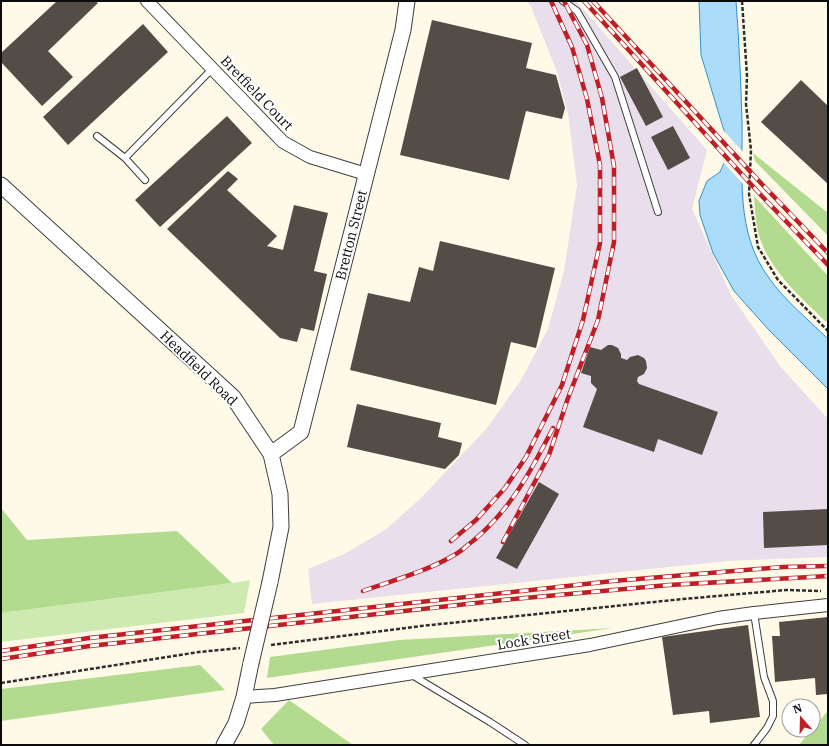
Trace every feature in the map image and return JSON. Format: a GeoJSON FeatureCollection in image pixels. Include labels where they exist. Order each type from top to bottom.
{"type":"FeatureCollection","features":[{"type":"Feature","properties":{"kind":"street","name":"Bretfield Court"},"geometry":{"type":"LineString","coordinates":[[148,1],[283,142],[310,157],[366,174]]}},
{"type":"Feature","properties":{"kind":"street","name":"Bretton Street"},"geometry":{"type":"LineString","coordinates":[[272,454],[301,432],[403,30],[407,1]]}},
{"type":"Feature","properties":{"kind":"street","name":"Headfield Road"},"geometry":{"type":"LineString","coordinates":[[1,185],[233,397],[272,454],[280,494],[281,527],[244,697],[236,723],[224,745]]}},
{"type":"Feature","properties":{"kind":"street","name":"Lock Street"},"geometry":{"type":"LineString","coordinates":[[244,697],[275,695],[590,645],[718,618],[828,605]]}},
{"type":"Feature","properties":{"kind":"lane"},"geometry":{"type":"LineString","coordinates":[[563,1],[578,10],[615,77],[658,212]]}},
{"type":"Feature","properties":{"kind":"lane"},"geometry":{"type":"LineString","coordinates":[[125,158],[212,69]]}},
{"type":"Feature","properties":{"kind":"lane"},"geometry":{"type":"LineString","coordinates":[[97,136],[125,158],[145,180]]}},
{"type":"Feature","properties":{"kind":"lane"},"geometry":{"type":"LineString","coordinates":[[754,613],[764,677],[773,700],[773,716],[767,728],[754,745]]}},
{"type":"Feature","properties":{"kind":"lane"},"geometry":{"type":"LineString","coordinates":[[410,674],[525,745]]}},
{"type":"Feature","properties":{"kind":"path"},"geometry":{"type":"LineString","coordinates":[[742,1],[747,76],[746,104],[751,150],[749,194],[758,247],[778,280],[828,331]]}},
{"type":"Feature","properties":{"kind":"path"},"geometry":{"type":"LineString","coordinates":[[267,645],[429,625],[683,599],[786,590],[828,591]]}},
{"type":"Feature","properties":{"kind":"path"},"geometry":{"type":"LineString","coordinates":[[1,683],[199,652],[245,647]]}},
{"type":"Feature","properties":{"kind":"shaded area"},"geometry":{"type":"Polygon","coordinates":[[[527,1],[576,1],[707,150],[692,209],[731,295],[780,366],[828,419],[828,557],[727,561],[312,604],[308,569],[344,554],[385,530],[422,497],[487,428],[521,380],[548,329],[564,271],[577,185],[568,114],[557,72],[531,7],[527,1]]]}},
{"type":"Feature","properties":{"kind":"green space"},"geometry":{"type":"Polygon","coordinates":[[[753,153],[828,213],[828,236],[755,161],[753,153]]]}},
{"type":"Feature","properties":{"kind":"green space"},"geometry":{"type":"Polygon","coordinates":[[[754,196],[828,276],[828,319],[826,322],[782,277],[768,256],[758,233],[754,196]]]}},
{"type":"Feature","properties":{"kind":"green space"},"geometry":{"type":"Polygon","coordinates":[[[1,508],[27,540],[177,531],[232,583],[1,613],[1,508]]]}},
{"type":"Feature","properties":{"kind":"green space"},"geometry":{"type":"Polygon","coordinates":[[[250,580],[244,613],[1,642],[1,613],[250,580]]]}},
{"type":"Feature","properties":{"kind":"green space"},"geometry":{"type":"Polygon","coordinates":[[[613,628],[267,678],[270,657],[399,640],[613,628]]]}},
{"type":"Feature","properties":{"kind":"green space"},"geometry":{"type":"Polygon","coordinates":[[[200,665],[225,690],[1,721],[1,689],[200,665]]]}},
{"type":"Feature","properties":{"kind":"green space"},"geometry":{"type":"Polygon","coordinates":[[[289,700],[353,745],[274,745],[261,729],[289,700]]]}},
{"type":"Feature","properties":{"kind":"green space"},"geometry":{"type":"Polygon","coordinates":[[[828,711],[828,745],[799,745],[805,738],[821,738],[821,719],[828,711]]]}},
{"type":"Feature","properties":{"kind":"water"},"geometry":{"type":"Polygon","coordinates":[[[699,1],[736,1],[742,107],[742,183],[746,223],[758,260],[769,278],[789,302],[828,339],[828,389],[768,329],[734,291],[713,253],[700,215],[699,201],[707,181],[720,172],[725,161],[725,134],[701,55],[699,1]]]}},
{"type":"Feature","properties":{"kind":"pier"},"geometry":{"type":"Polygon","coordinates":[[[722,129],[744,153],[744,185],[723,162],[722,129]]]}},
{"type":"Feature","properties":{"kind":"building"},"geometry":{"type":"Polygon","coordinates":[[[57,1],[95,1],[98,3],[48,51],[73,77],[42,106],[1,62],[1,53],[57,1]]]}},
{"type":"Feature","properties":{"kind":"building"},"geometry":{"type":"Polygon","coordinates":[[[432,20],[532,43],[526,68],[556,75],[565,108],[562,119],[526,111],[509,180],[400,155],[432,20]]]}},
{"type":"Feature","properties":{"kind":"building"},"geometry":{"type":"Polygon","coordinates":[[[143,24],[168,52],[68,145],[43,117],[143,24]]]}},
{"type":"Feature","properties":{"kind":"building"},"geometry":{"type":"Polygon","coordinates":[[[637,68],[663,117],[646,126],[620,77],[637,68]]]}},
{"type":"Feature","properties":{"kind":"building"},"geometry":{"type":"Polygon","coordinates":[[[801,80],[828,106],[828,184],[761,122],[801,80]]]}},
{"type":"Feature","properties":{"kind":"building"},"geometry":{"type":"Polygon","coordinates":[[[227,116],[252,143],[160,227],[135,200],[227,116]]]}},
{"type":"Feature","properties":{"kind":"building"},"geometry":{"type":"Polygon","coordinates":[[[673,126],[690,158],[668,170],[651,137],[673,126]]]}},
{"type":"Feature","properties":{"kind":"building"},"geometry":{"type":"Polygon","coordinates":[[[228,171],[238,179],[227,190],[277,236],[267,246],[283,250],[294,205],[328,213],[314,271],[327,274],[314,331],[301,328],[297,342],[280,338],[167,229],[228,171]]]}},
{"type":"Feature","properties":{"kind":"building"},"geometry":{"type":"Polygon","coordinates":[[[440,241],[555,268],[536,348],[511,342],[496,405],[350,370],[368,293],[410,302],[419,267],[433,271],[440,241]]]}},
{"type":"Feature","properties":{"kind":"building"},"geometry":{"type":"Polygon","coordinates":[[[608,345],[618,348],[621,358],[627,360],[630,357],[638,355],[644,358],[647,368],[644,374],[638,377],[637,381],[639,384],[718,412],[702,455],[658,439],[654,452],[583,427],[597,389],[591,383],[591,376],[581,373],[590,347],[601,350],[608,345]]]}},
{"type":"Feature","properties":{"kind":"building"},"geometry":{"type":"Polygon","coordinates":[[[357,404],[441,423],[438,437],[462,443],[459,455],[445,469],[347,447],[357,404]]]}},
{"type":"Feature","properties":{"kind":"building"},"geometry":{"type":"Polygon","coordinates":[[[539,482],[559,494],[517,569],[496,558],[539,482]]]}},
{"type":"Feature","properties":{"kind":"building"},"geometry":{"type":"Polygon","coordinates":[[[828,509],[828,545],[764,548],[763,512],[828,509]]]}},
{"type":"Feature","properties":{"kind":"building"},"geometry":{"type":"Polygon","coordinates":[[[828,617],[828,694],[816,695],[815,678],[775,682],[772,636],[780,636],[779,622],[828,617]]]}},
{"type":"Feature","properties":{"kind":"building"},"geometry":{"type":"Polygon","coordinates":[[[748,625],[760,717],[710,723],[709,711],[673,715],[662,637],[748,625]]]}},
{"type":"Feature","properties":{"kind":"railway"},"geometry":{"type":"LineString","coordinates":[[451,541],[476,520],[505,488],[526,457],[562,385],[583,320],[600,243],[600,165],[587,99],[572,47],[551,1]]}},
{"type":"Feature","properties":{"kind":"railway"},"geometry":{"type":"LineString","coordinates":[[503,542],[549,455],[568,398],[598,320],[614,242],[614,166],[602,98],[587,45],[564,1]]}},
{"type":"Feature","properties":{"kind":"railway"},"geometry":{"type":"LineString","coordinates":[[584,1],[758,192],[828,265]]}},
{"type":"Feature","properties":{"kind":"railway"},"geometry":{"type":"LineString","coordinates":[[593,1],[759,181],[828,253]]}},
{"type":"Feature","properties":{"kind":"railway"},"geometry":{"type":"LineString","coordinates":[[363,591],[411,575],[434,565],[458,553],[473,541],[498,516],[519,489],[553,428]]}},
{"type":"Feature","properties":{"kind":"railway"},"geometry":{"type":"LineString","coordinates":[[1,651],[89,638],[613,581],[783,567],[828,566]]}},
{"type":"Feature","properties":{"kind":"railway"},"geometry":{"type":"LineString","coordinates":[[1,659],[90,646],[503,600],[669,585],[828,576]]}}]}
